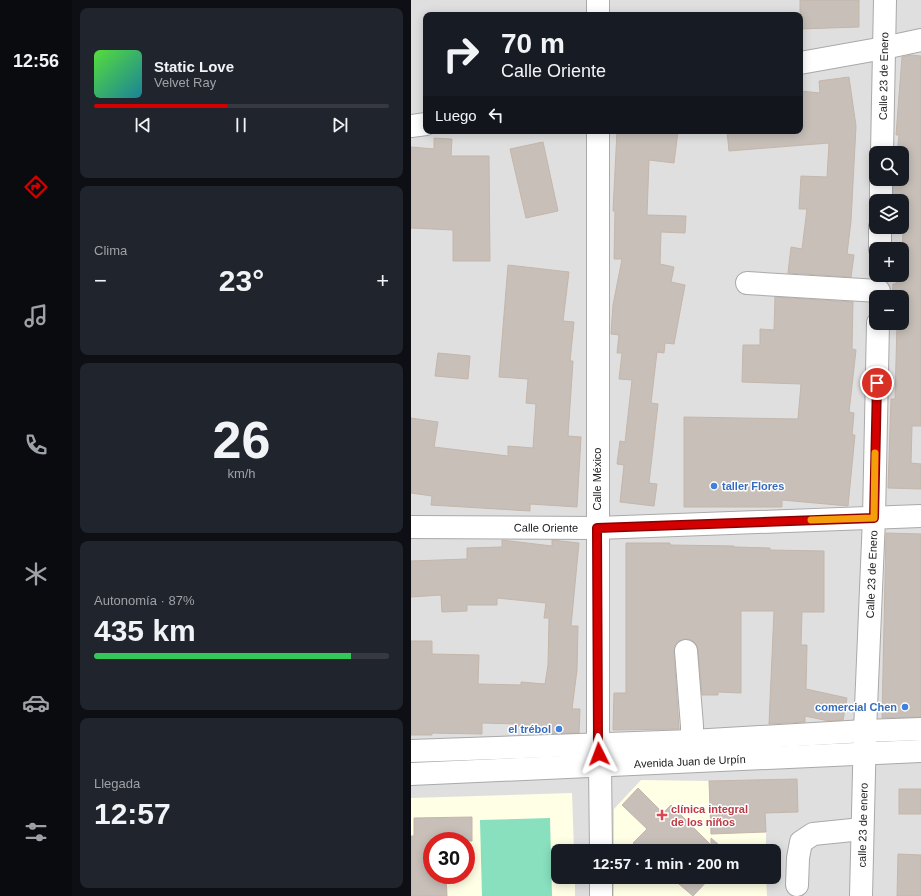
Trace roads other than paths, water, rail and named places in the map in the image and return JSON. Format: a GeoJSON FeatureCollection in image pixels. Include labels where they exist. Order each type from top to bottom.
{"type":"FeatureCollection","features":[{"type":"Feature","properties":{"kind":"street"},"geometry":{"type":"LineString","coordinates":[[598,12],[599,0]]}},
{"type":"Feature","properties":{"kind":"street","name":"Calle 23 de Enero"},"geometry":{"type":"LineString","coordinates":[[882,146],[885,0]]}},
{"type":"Feature","properties":{"kind":"street"},"geometry":{"type":"LineString","coordinates":[[803,62],[884,48],[921,40]]}},
{"type":"Feature","properties":{"kind":"street"},"geometry":{"type":"LineString","coordinates":[[411,126],[423,124]]}},
{"type":"Feature","properties":{"kind":"street","name":"Calle México"},"geometry":{"type":"LineString","coordinates":[[597,134],[597,528],[601,844]]}},
{"type":"Feature","properties":{"kind":"street"},"geometry":{"type":"LineString","coordinates":[[747,283],[879,288]]}},
{"type":"Feature","properties":{"kind":"street","name":"Calle 23 de Enero"},"geometry":{"type":"LineString","coordinates":[[864,753],[874,518],[878,330]]}},
{"type":"Feature","properties":{"kind":"street","name":"Calle Oriente"},"geometry":{"type":"LineString","coordinates":[[411,526],[597,528],[921,516]]}},
{"type":"Feature","properties":{"kind":"street"},"geometry":{"type":"LineString","coordinates":[[686,651],[692,741]]}},
{"type":"Feature","properties":{"kind":"street","name":"Avenida Juan de Urpín"},"geometry":{"type":"LineString","coordinates":[[411,774],[599,754],[692,741],[921,729]]}},
{"type":"Feature","properties":{"kind":"street","name":"Avenida Juan de Urpín"},"geometry":{"type":"LineString","coordinates":[[411,751],[599,754],[864,753],[921,751]]}},
{"type":"Feature","properties":{"kind":"street","name":"calle 23 de enero"},"geometry":{"type":"LineString","coordinates":[[861,896],[864,753]]}},
{"type":"Feature","properties":{"kind":"street"},"geometry":{"type":"LineString","coordinates":[[797,885],[798,858],[801,842],[813,834],[862,829]]}},
{"type":"Feature","properties":{"kind":"street"},"geometry":{"type":"LineString","coordinates":[[601,884],[601,896]]}},
{"type":"Feature","properties":{"kind":"place","name":"taller Flores"},"geometry":{"type":"Point","coordinates":[714,486]}},
{"type":"Feature","properties":{"kind":"place","name":"comercial Chen"},"geometry":{"type":"Point","coordinates":[905,707]}},
{"type":"Feature","properties":{"kind":"place","name":"el trébol"},"geometry":{"type":"Point","coordinates":[559,729]}},
{"type":"Feature","properties":{"kind":"place","name":"clínica integral de los niños"},"geometry":{"type":"Point","coordinates":[662,815]}}]}
